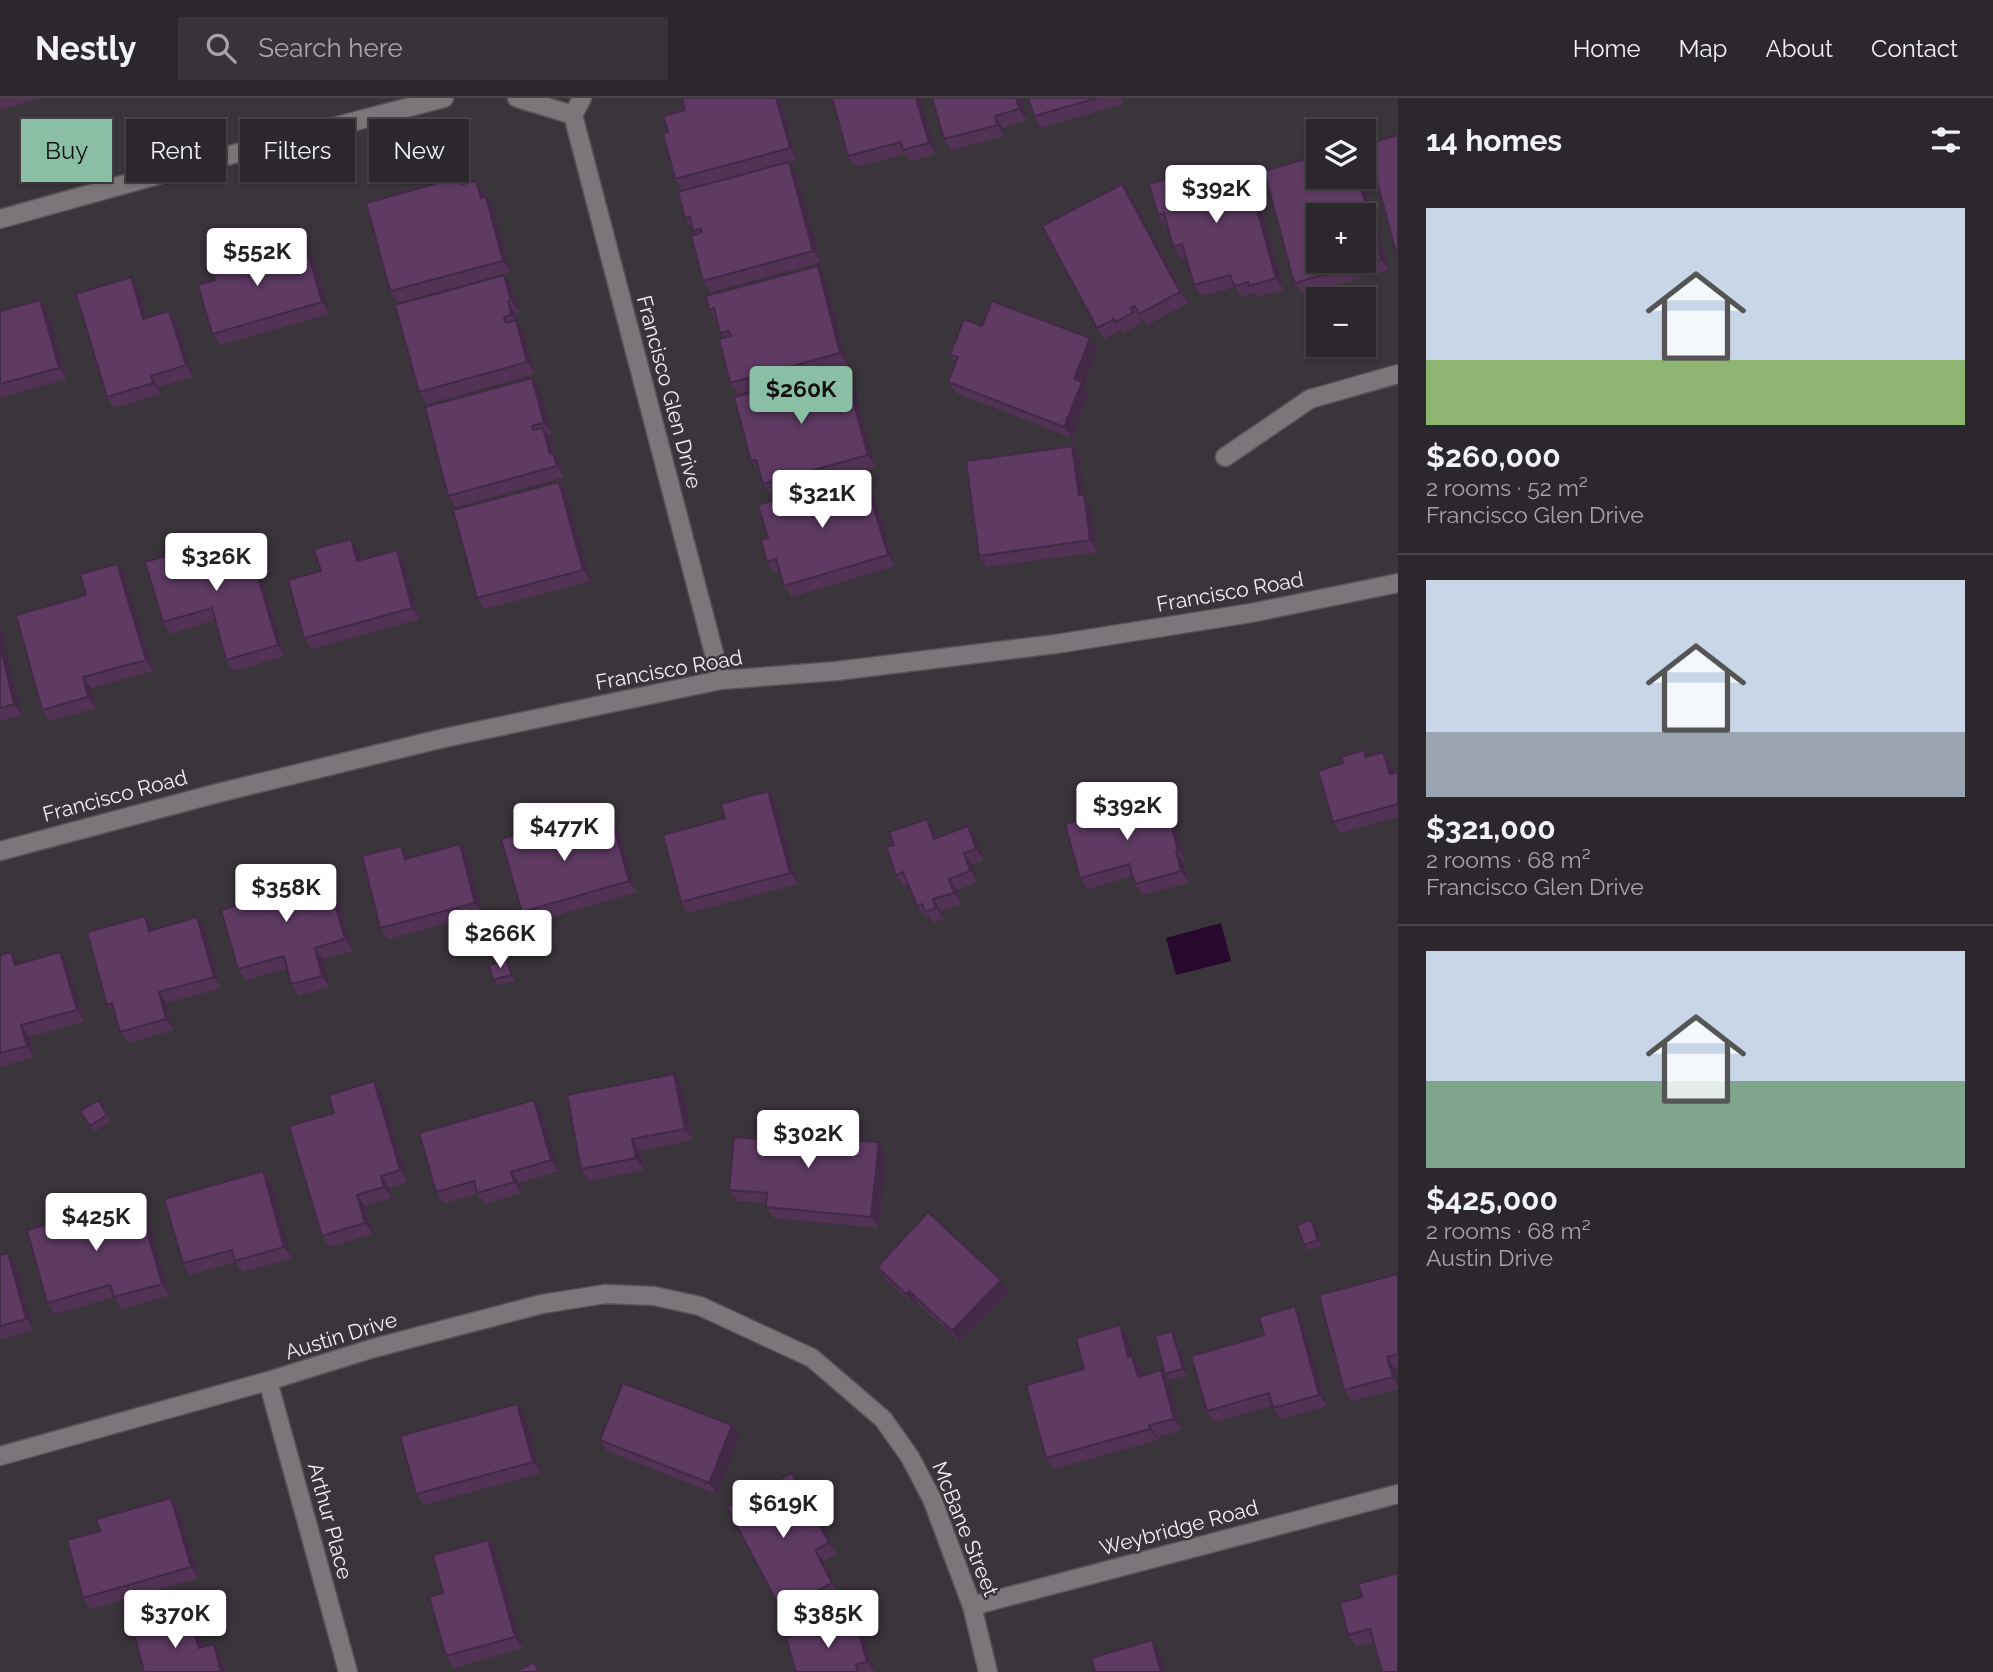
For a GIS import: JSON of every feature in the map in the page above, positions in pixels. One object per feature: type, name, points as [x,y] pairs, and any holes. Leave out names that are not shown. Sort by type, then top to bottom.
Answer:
[{"type":"street","points":[[0,219],[444,98]]},
{"type":"street","points":[[517,98],[573,116],[582,98]]},
{"type":"street","name":"Francisco Glen Drive","points":[[573,116],[721,680]]},
{"type":"street","points":[[1225,457],[1310,399],[1398,374]]},
{"type":"street","name":"Francisco Road","points":[[0,851],[205,796],[444,738],[721,680],[837,671],[1056,644],[1251,613],[1398,583]]},
{"type":"street","name":"Austin Drive","points":[[0,1456],[268,1381],[374,1348],[541,1304],[605,1294],[654,1296],[700,1306]]},
{"type":"street","name":"McBane Street","points":[[700,1306],[812,1358],[883,1419],[910,1457],[932,1499],[972,1606],[988,1672]]},
{"type":"street","name":"Arthur Place","points":[[268,1381],[348,1672]]},
{"type":"street","name":"Weybridge Road","points":[[972,1606],[1398,1494]]},
{"type":"shaded area","points":[[1221,923],[1231,961],[1176,975],[1166,938]]},
{"type":"building","points":[[682,98],[776,98],[790,148],[675,179],[663,134],[668,132],[663,116],[685,110]]},
{"type":"building","points":[[832,98],[916,98],[929,143],[903,150],[901,142],[848,156]]},
{"type":"building","points":[[932,98],[1016,98],[1019,109],[995,116],[997,125],[944,139]]},
{"type":"building","points":[[1028,98],[1098,98],[1034,116]]},
{"type":"building","points":[[1398,135],[1398,253],[1376,178],[1376,141]]},
{"type":"building","points":[[1306,159],[1306,189],[1361,189],[1365,203],[1306,203],[1306,273],[1330,273],[1294,283],[1264,171]]},
{"type":"building","points":[[789,162],[813,251],[703,281],[691,236],[702,232],[701,229],[693,231],[690,217],[685,218],[678,192]]},
{"type":"building","points":[[1215,166],[1218,175],[1245,167],[1276,278],[1249,286],[1248,282],[1234,286],[1230,275],[1194,285],[1182,244],[1173,247],[1164,213],[1158,215],[1149,184]]},
{"type":"building","points":[[476,181],[481,198],[486,197],[503,261],[390,291],[366,203],[442,182],[462,184]]},
{"type":"building","points":[[1122,184],[1180,292],[1139,314],[1135,306],[1131,308],[1133,312],[1116,322],[1114,319],[1097,328],[1042,226]]},
{"type":"building","points":[[1376,241],[1381,259],[1376,260]]},
{"type":"building","points":[[252,247],[255,255],[271,251],[273,259],[307,250],[322,302],[212,334],[198,285],[215,280],[210,259]]},
{"type":"building","points":[[818,266],[840,353],[730,383],[719,339],[731,336],[729,331],[720,333],[714,308],[709,310],[706,296]]},
{"type":"building","points":[[504,275],[511,300],[508,301],[511,315],[504,317],[506,323],[516,320],[527,362],[419,392],[395,305]]},
{"type":"building","points":[[131,277],[143,319],[169,311],[186,365],[151,376],[153,383],[107,397],[76,294]]},
{"type":"building","points":[[40,300],[59,368],[0,384],[0,311]]},
{"type":"building","points":[[992,301],[1090,338],[1074,379],[1082,382],[1064,427],[948,382],[958,357],[950,355],[964,319],[982,326]]},
{"type":"building","points":[[844,368],[868,455],[763,484],[756,460],[751,461],[734,397]]},
{"type":"building","points":[[532,378],[544,423],[532,426],[533,430],[543,428],[550,454],[553,453],[557,466],[448,496],[425,407]]},
{"type":"building","points":[[1072,446],[1079,495],[1084,494],[1090,540],[979,556],[966,461]]},
{"type":"building","points":[[863,473],[888,555],[784,586],[776,559],[767,562],[761,540],[768,538],[758,505]]},
{"type":"building","points":[[559,482],[583,570],[477,598],[453,510]]},
{"type":"building","points":[[245,533],[278,645],[226,660],[212,608],[163,622],[145,562]]},
{"type":"building","points":[[351,539],[357,561],[397,550],[412,608],[304,638],[288,580],[321,571],[314,549]]},
{"type":"building","points":[[117,564],[146,660],[83,677],[88,697],[42,710],[16,615],[86,595],[80,574]]},
{"type":"building","points":[[0,645],[14,704],[0,708]]},
{"type":"building","points":[[1364,750],[1366,757],[1383,752],[1390,774],[1398,772],[1398,804],[1333,822],[1318,771],[1343,763],[1341,757]]},
{"type":"building","points":[[768,791],[790,873],[681,902],[663,835],[725,818],[721,804]]},
{"type":"building","points":[[1163,797],[1181,871],[1135,884],[1129,864],[1080,878],[1065,824]]},
{"type":"building","points":[[927,819],[934,839],[968,826],[976,849],[964,853],[970,871],[949,879],[954,893],[933,899],[936,908],[925,912],[922,904],[917,906],[903,872],[896,875],[886,847],[894,845],[889,832]]},
{"type":"building","points":[[612,820],[629,881],[522,912],[501,839],[555,824],[559,835]]},
{"type":"building","points":[[460,844],[475,903],[380,928],[362,856],[401,846],[405,859]]},
{"type":"building","points":[[324,866],[345,939],[315,948],[322,976],[291,984],[284,956],[238,969],[221,910],[262,898],[257,884]]},
{"type":"building","points":[[145,916],[149,931],[197,917],[214,977],[159,992],[166,1019],[120,1032],[112,1003],[107,1005],[87,932]]},
{"type":"building","points":[[11,952],[15,965],[60,952],[77,1010],[21,1025],[27,1046],[0,1053],[0,955]]},
{"type":"building","points":[[507,960],[511,975],[493,980],[489,965]]},
{"type":"building","points":[[674,1074],[685,1129],[632,1139],[636,1158],[581,1169],[567,1095]]},
{"type":"building","points":[[374,1081],[400,1170],[381,1176],[384,1187],[357,1195],[365,1223],[322,1236],[289,1126],[334,1113],[329,1095]]},
{"type":"building","points":[[99,1100],[107,1115],[90,1126],[80,1111]]},
{"type":"building","points":[[534,1100],[551,1160],[511,1172],[514,1182],[477,1193],[474,1181],[436,1192],[419,1133]]},
{"type":"building","points":[[807,1113],[837,1116],[835,1139],[879,1142],[871,1217],[766,1207],[767,1193],[729,1190],[734,1137],[773,1140],[773,1133],[804,1136]]},
{"type":"building","points":[[263,1171],[284,1247],[235,1261],[232,1250],[183,1263],[164,1199]]},
{"type":"building","points":[[138,1199],[162,1284],[114,1297],[110,1285],[47,1303],[27,1230]]},
{"type":"building","points":[[928,1212],[1001,1280],[952,1331],[909,1291],[906,1294],[877,1267]]},
{"type":"building","points":[[1311,1220],[1318,1240],[1304,1245],[1297,1225]]},
{"type":"building","points":[[8,1253],[26,1319],[0,1326],[0,1255]]},
{"type":"building","points":[[1398,1274],[1398,1354],[1387,1357],[1393,1377],[1344,1390],[1319,1295]]},
{"type":"building","points":[[1295,1306],[1319,1395],[1273,1408],[1269,1393],[1207,1411],[1191,1356],[1264,1335],[1259,1317]]},
{"type":"building","points":[[1120,1325],[1128,1357],[1132,1356],[1138,1377],[1161,1370],[1174,1419],[1149,1425],[1150,1429],[1046,1458],[1026,1385],[1084,1369],[1076,1338]]},
{"type":"building","points":[[1172,1331],[1183,1369],[1165,1374],[1155,1336]]},
{"type":"building","points":[[623,1383],[732,1425],[709,1483],[600,1440]]},
{"type":"building","points":[[517,1404],[533,1462],[416,1494],[400,1436]]},
{"type":"building","points":[[792,1473],[829,1543],[815,1550],[832,1583],[781,1610],[727,1507]]},
{"type":"building","points":[[171,1498],[191,1567],[83,1598],[67,1540],[100,1531],[96,1519]]},
{"type":"building","points":[[488,1540],[515,1637],[446,1656],[429,1597],[443,1593],[433,1555]]},
{"type":"building","points":[[1398,1573],[1398,1672],[1382,1672],[1370,1629],[1348,1635],[1340,1603],[1362,1597],[1358,1584]]},
{"type":"building","points":[[190,1618],[199,1648],[214,1644],[221,1672],[144,1672],[134,1633]]},
{"type":"building","points":[[855,1620],[867,1662],[856,1664],[858,1672],[796,1672],[786,1638]]},
{"type":"building","points":[[1152,1640],[1161,1672],[1095,1672],[1091,1658]]},
{"type":"building","points":[[534,1662],[539,1672],[515,1672]]}]
